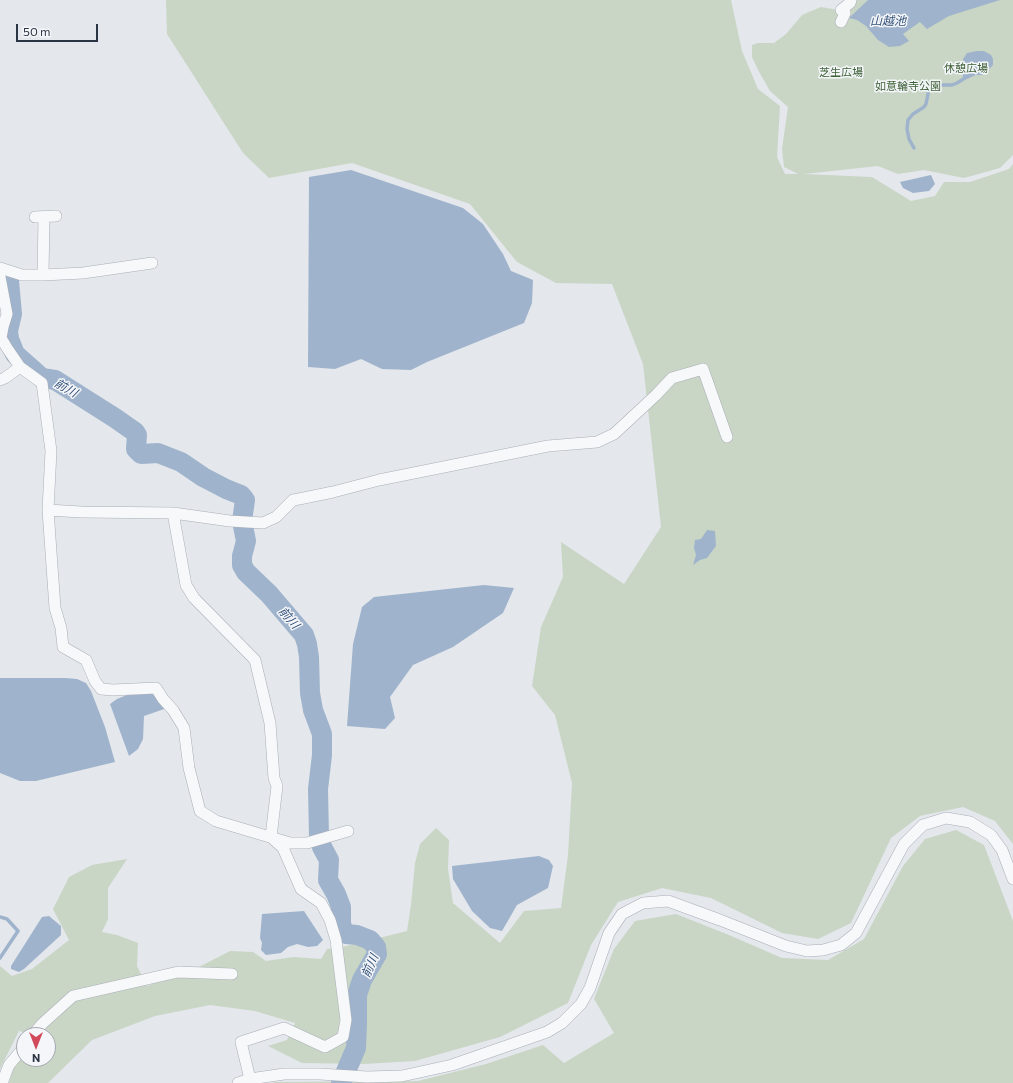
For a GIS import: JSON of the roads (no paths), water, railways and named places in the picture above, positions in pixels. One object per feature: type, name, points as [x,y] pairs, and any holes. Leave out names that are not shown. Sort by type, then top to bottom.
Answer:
[{"type":"street","points":[[841,22],[845,13],[842,10],[850,3],[851,0]]},
{"type":"street","points":[[43,275],[39,217],[56,216]]},
{"type":"street","points":[[0,268],[22,275],[43,275],[83,273],[152,263]]},
{"type":"street","points":[[0,281],[7,314],[1,327],[2,338],[20,367],[42,383],[51,451],[48,510],[55,608],[61,628],[63,647],[86,660],[95,681],[101,689],[113,690],[156,688],[173,710],[184,728],[189,768],[200,811],[216,821],[290,843],[307,843],[348,831]]},
{"type":"street","points":[[0,380],[20,367]]},
{"type":"street","points":[[48,510],[81,512],[173,513],[230,521],[263,523],[276,517],[293,500],[402,475],[548,446],[597,442],[614,434],[672,378],[704,369],[726,437]]},
{"type":"street","points":[[173,513],[186,585],[194,598],[255,660],[270,723],[274,778],[277,786],[271,837]]},
{"type":"street","points":[[238,1083],[250,1079],[284,1074],[320,1074],[367,1077],[402,1076],[452,1065],[547,1032],[562,1023],[580,1004],[590,988],[609,932],[622,914],[643,903],[668,902],[720,920],[786,946],[807,951],[823,950],[841,945],[856,933],[904,844],[923,825],[946,818],[970,822],[991,835],[1002,850],[1013,880]]},
{"type":"street","points":[[250,1079],[241,1042],[284,1028],[325,1047],[342,1037],[346,1020],[336,940],[330,920],[321,903],[301,889],[283,848],[271,837]]},
{"type":"street","points":[[40,1027],[73,996],[178,972],[232,974]]},
{"type":"street","points":[[2,1083],[9,1065],[16,1057]]},
{"type":"water","name":"山越池","points":[[868,0],[1000,0],[949,16],[927,29],[920,22],[903,34],[909,41],[900,46],[889,47],[878,40],[866,26],[857,20],[849,18]]},
{"type":"water","points":[[984,51],[991,55],[993,65],[983,75],[976,75],[967,79],[963,77],[963,59],[967,53]]},
{"type":"water","points":[[351,170],[463,208],[483,224],[503,254],[511,271],[533,280],[532,303],[524,323],[427,362],[411,370],[382,369],[361,359],[335,369],[308,367],[309,177]]},
{"type":"water","points":[[931,175],[935,184],[929,191],[913,193],[903,188],[900,182]]},
{"type":"water","points":[[707,530],[715,531],[716,546],[707,558],[700,560],[693,565],[696,555],[694,548],[695,540],[701,539]]},
{"type":"water","points":[[484,585],[514,588],[503,613],[453,647],[413,665],[390,697],[395,718],[385,729],[347,726],[353,644],[362,607],[374,597]]},
{"type":"water","points":[[0,678],[65,678],[77,679],[86,683],[91,691],[105,727],[115,762],[36,781],[20,781],[0,773]]},
{"type":"water","points":[[157,691],[170,707],[144,716],[143,739],[138,749],[129,756],[110,704],[127,695]]},
{"type":"water","points":[[539,856],[549,860],[553,866],[548,888],[517,905],[502,931],[490,928],[472,911],[453,879],[452,866]]},
{"type":"water","points":[[304,911],[323,940],[317,946],[308,947],[297,944],[288,947],[281,953],[266,955],[261,950],[262,943],[260,938],[262,914]]},
{"type":"water","points":[[49,916],[61,926],[61,935],[24,969],[19,972],[11,969],[11,966],[42,917]]},
{"type":"waterway","points":[[914,148],[909,139],[907,129],[908,120],[913,114],[924,107],[929,89],[938,85],[952,85],[965,78]]},
{"type":"waterway","name":"前川","points":[[0,277],[9,281],[12,314],[8,331],[9,339],[15,354],[42,378],[55,380],[135,432],[137,435],[136,449],[141,454],[158,453],[181,462],[203,477],[241,495],[245,500],[242,521],[246,541],[242,556],[242,565],[246,572],[269,594],[304,635],[309,657],[310,693],[313,710],[322,734],[322,755],[318,789],[319,836],[322,847],[329,860],[328,880],[341,907],[341,923],[343,931],[346,934],[357,935],[370,940],[376,947],[377,954],[362,980],[357,995],[356,1048],[341,1083]]},
{"type":"waterway","points":[[0,917],[7,919],[18,931],[0,958]]},
{"type":"park label","name":"休憩広場","points":[[966,68]]},
{"type":"park label","name":"芝生広場","points":[[841,72]]},
{"type":"park label","name":"如意輪寺公園","points":[[908,86]]}]
